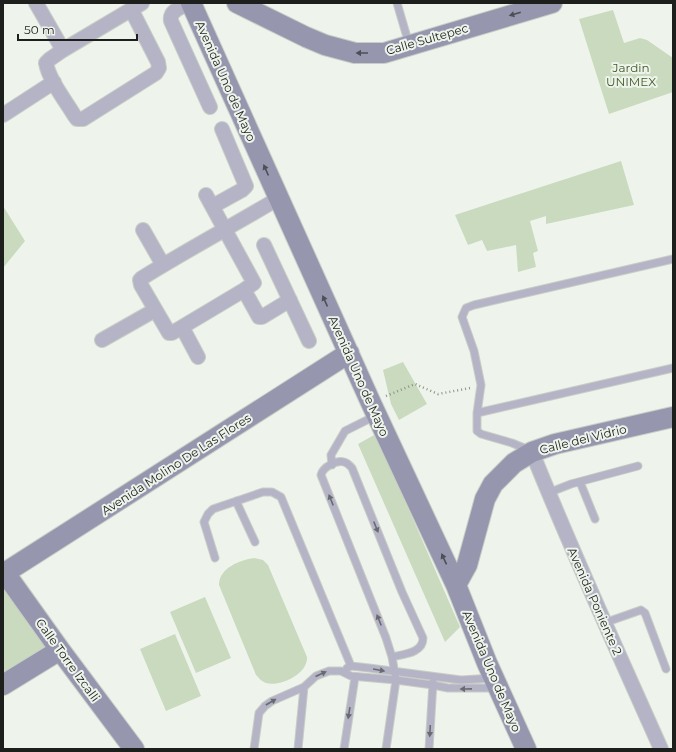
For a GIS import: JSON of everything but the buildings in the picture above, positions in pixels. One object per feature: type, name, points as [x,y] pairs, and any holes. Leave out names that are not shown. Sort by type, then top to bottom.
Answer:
[{"type":"main road","name":"Avenida Uno de Mayo","points":[[191,3],[374,409],[456,586],[526,749]]},
{"type":"main road","name":"Calle Sultepec","points":[[238,3],[306,37],[325,45],[355,53],[384,53],[410,44],[552,3]]},
{"type":"main road","name":"Avenida Molino De Las Flores","points":[[4,573],[349,353]]},
{"type":"main road","name":"Calle del Vidrio","points":[[456,586],[467,565],[485,499],[493,484],[514,463],[532,452],[554,444],[673,417]]},
{"type":"main road","name":"Calle Torre Izcalli","points":[[4,573],[134,749]]},
{"type":"main road","points":[[3,685],[60,650]]},
{"type":"street","points":[[36,3],[63,50]]},
{"type":"street","points":[[191,3],[172,12],[170,16],[210,107]]},
{"type":"street","points":[[128,7],[158,62],[159,68],[156,73],[83,118],[77,119],[47,69],[46,63],[63,50],[128,7]]},
{"type":"street","points":[[3,115],[54,82]]},
{"type":"street","points":[[222,129],[246,186],[242,190],[210,201],[226,229],[254,280],[254,283],[172,333],[169,333],[141,285],[140,280],[163,265],[226,229],[279,198]]},
{"type":"street","points":[[143,230],[163,265]]},
{"type":"street","points":[[264,245],[309,341]]},
{"type":"street","points":[[244,290],[259,317],[262,317],[290,300]]},
{"type":"street","points":[[102,340],[155,310]]},
{"type":"street","points":[[182,327],[198,357]]},
{"type":"street","name":"Avenida Poniente 2","points":[[532,452],[604,623],[661,749]]},
{"type":"lane","points":[[397,3],[410,44]]},
{"type":"lane","points":[[532,452],[517,444],[481,434],[476,427],[481,385],[474,351],[462,317],[466,308],[673,259]]},
{"type":"lane","points":[[477,413],[673,368]]},
{"type":"lane","points":[[332,465],[331,455],[345,431],[374,409]]},
{"type":"lane","points":[[386,749],[396,676],[392,657],[386,638],[321,475],[325,468],[341,462],[347,463],[352,468],[402,592],[423,638],[419,649],[392,657]]},
{"type":"lane","points":[[548,493],[580,482],[638,466]]},
{"type":"lane","points":[[580,482],[595,519]]},
{"type":"lane","points":[[215,558],[204,522],[208,514],[213,509],[263,492],[272,492],[281,497],[351,666]]},
{"type":"lane","points":[[236,501],[255,542]]},
{"type":"lane","points":[[604,623],[641,610],[644,613],[666,669]]},
{"type":"lane","points":[[341,671],[351,666],[396,676],[433,681],[460,689],[497,683]]},
{"type":"lane","points":[[254,749],[259,713],[264,706],[304,687],[316,676],[329,671],[341,671],[355,677],[396,676]]},
{"type":"lane","points":[[344,749],[355,677]]},
{"type":"lane","points":[[433,681],[461,680],[497,683]]},
{"type":"lane","points":[[429,749],[433,681]]},
{"type":"lane","points":[[298,749],[304,687]]},
{"type":"path","points":[[374,409],[396,391],[416,384],[438,394],[481,385]]},
{"type":"green space","name":"Jardin UNIMEX","points":[[613,10],[624,43],[640,38],[647,40],[673,58],[673,92],[609,114],[579,19]]},
{"type":"green space","points":[[621,161],[634,205],[546,224],[546,216],[530,221],[538,251],[533,253],[536,267],[518,272],[516,245],[487,251],[482,240],[468,245],[455,215]]},
{"type":"green space","points":[[3,206],[25,241],[3,268]]},
{"type":"green space","points":[[403,362],[427,404],[399,420],[391,404],[383,370]]},
{"type":"green space","points":[[376,434],[460,627],[445,642],[358,444]]},
{"type":"green space","points":[[254,558],[263,560],[268,565],[307,657],[303,669],[298,674],[278,683],[266,683],[256,675],[219,585],[222,574],[231,566]]},
{"type":"green space","points":[[3,576],[57,650],[3,683]]},
{"type":"green space","points":[[205,597],[231,658],[196,673],[170,612]]},
{"type":"green space","points":[[175,634],[201,696],[166,711],[140,649]]}]
